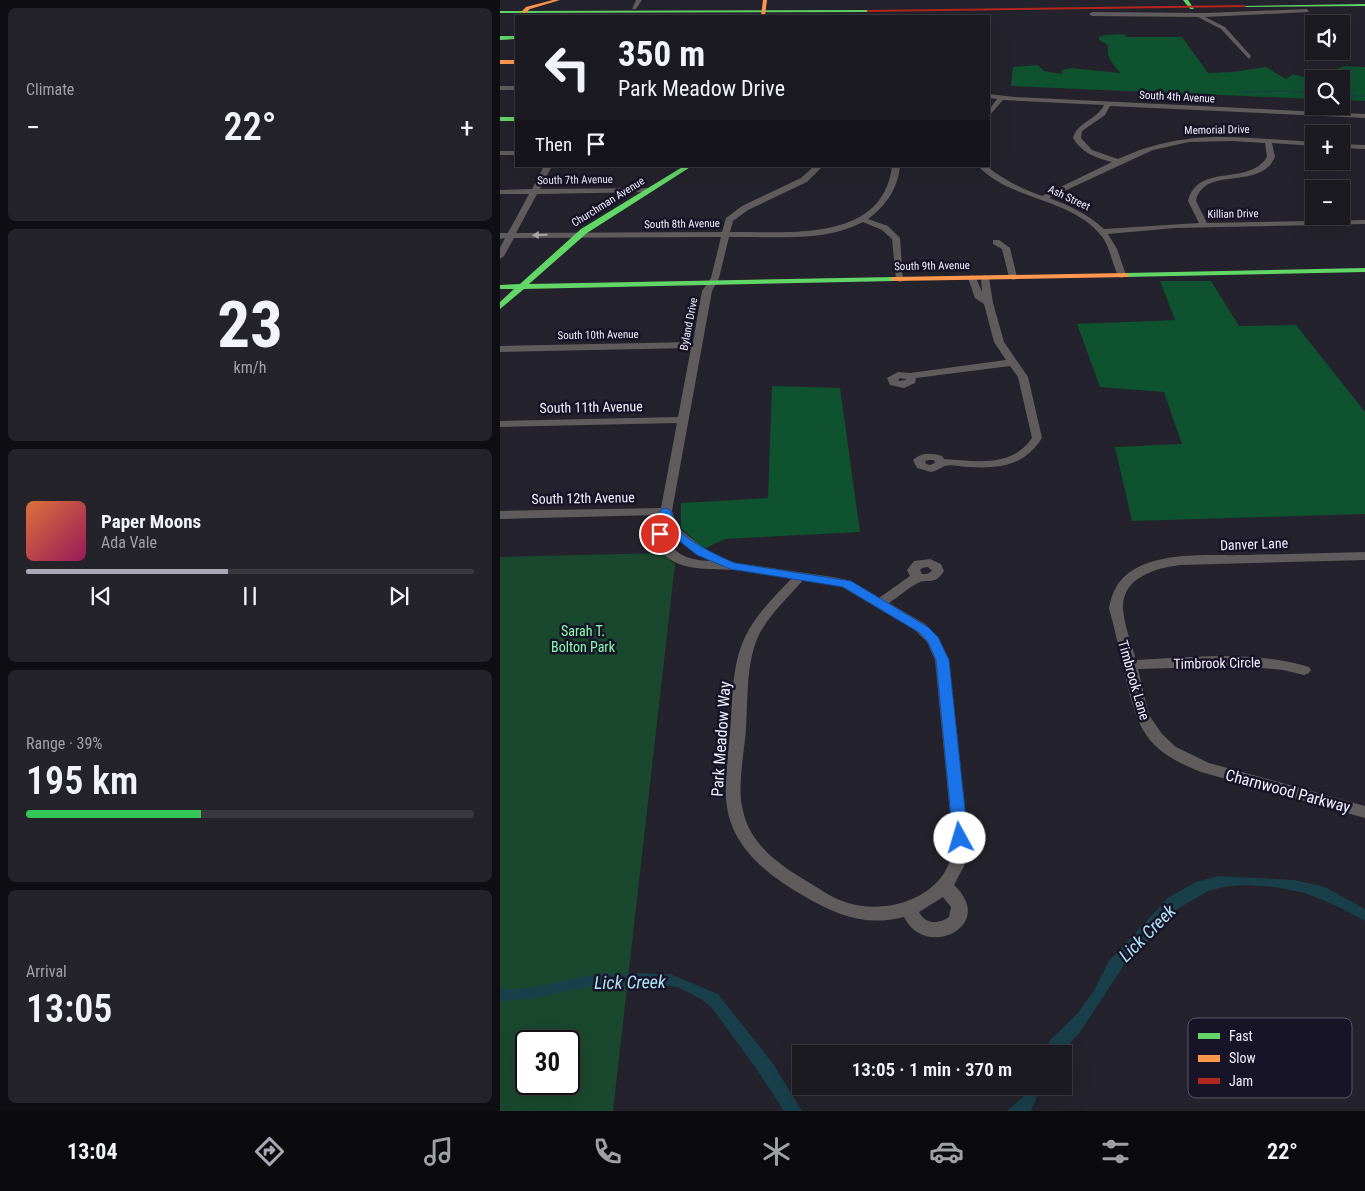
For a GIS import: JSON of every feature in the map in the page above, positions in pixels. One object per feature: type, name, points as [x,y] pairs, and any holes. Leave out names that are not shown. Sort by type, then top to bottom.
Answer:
[{"type":"main road","points":[[525,12],[558,0]]},
{"type":"main road","points":[[763,14],[765,0]]},
{"type":"main road","points":[[525,12],[961,13],[975,11],[1365,7]]},
{"type":"main road","points":[[503,13],[763,14]]},
{"type":"main road","points":[[500,38],[515,38]]},
{"type":"main road","points":[[500,62],[515,62]]},
{"type":"main road","points":[[500,119],[515,119]]},
{"type":"main road","name":"Churchman Avenue","points":[[500,306],[579,234],[687,167]]},
{"type":"main road","name":"South 9th Avenue","points":[[500,287],[1365,270]]},
{"type":"street","points":[[632,13],[639,0]]},
{"type":"street","points":[[1192,8],[1223,28],[1249,57]]},
{"type":"street","points":[[1092,14],[1192,8],[1247,12],[1307,11]]},
{"type":"street","points":[[500,88],[515,88]]},
{"type":"street","name":"South 4th Avenue","points":[[990,96],[1365,116]]},
{"type":"street","points":[[990,113],[1001,98]]},
{"type":"street","points":[[1108,103],[1103,114],[1079,130],[1076,138],[1089,151],[1120,162]]},
{"type":"street","name":"Memorial Drive","points":[[1043,198],[1151,148],[1175,142],[1207,140],[1305,144]]},
{"type":"street","points":[[1205,226],[1192,201],[1194,191],[1201,185],[1214,180],[1251,172],[1264,167],[1271,157],[1268,142]]},
{"type":"street","points":[[1350,146],[1365,147]]},
{"type":"street","points":[[500,153],[515,153]]},
{"type":"street","points":[[500,256],[547,167]]},
{"type":"street","name":"Byland Drive","points":[[734,566],[691,564],[678,559],[670,554],[665,547],[659,526],[660,519],[666,511],[707,291],[715,278],[729,220],[737,212],[804,180],[818,167]]},
{"type":"street","points":[[862,219],[871,213],[890,189],[895,177],[896,167]]},
{"type":"street","name":"Ash Street","points":[[983,167],[992,176],[1005,184],[1086,217],[1102,232],[1111,244],[1122,275]]},
{"type":"street","name":"South 7th Avenue","points":[[500,192],[650,190]]},
{"type":"street","points":[[862,219],[885,228],[896,238],[900,279]]},
{"type":"street","name":"South 8th Avenue","points":[[500,236],[579,234],[630,237],[819,231],[842,227],[862,219]]},
{"type":"street","name":"Killian Drive","points":[[1102,232],[1148,227],[1365,222]]},
{"type":"street","points":[[996,242],[1006,248],[1012,277]]},
{"type":"street","points":[[972,278],[980,298],[988,303]]},
{"type":"street","points":[[941,462],[982,464],[1006,462],[1027,452],[1037,436],[1024,381],[1002,348],[988,303],[985,278]]},
{"type":"street","name":"South 10th Avenue","points":[[500,349],[696,345]]},
{"type":"street","points":[[910,376],[932,371],[1013,362]]},
{"type":"street","name":"South 11th Avenue","points":[[500,424],[682,420]]},
{"type":"street","points":[[666,511],[671,529],[701,552],[734,566]]},
{"type":"street","name":"South 12th Avenue","points":[[500,514],[666,511]]},
{"type":"street","name":"Danver Lane","points":[[1144,569],[1180,561],[1365,556]]},
{"type":"street","name":"Park Meadow Way","points":[[734,566],[800,576],[846,584],[924,630],[933,640],[942,660],[961,844],[956,866],[942,886],[927,899],[909,908],[873,914],[852,912],[833,906],[782,875],[758,856],[742,832],[736,812],[734,786],[747,648],[757,628],[800,576]]},
{"type":"street","name":"Timbrook Lane","points":[[1144,569],[1127,580],[1116,599],[1116,612],[1142,716],[1152,732],[1171,751],[1182,758],[1210,769]]},
{"type":"street","points":[[881,603],[917,577]]},
{"type":"street","name":"Timbrook Circle","points":[[1129,665],[1257,661],[1282,664],[1304,670]]},
{"type":"street","name":"Charnwood Parkway","points":[[1210,769],[1365,812]]},
{"type":"street","points":[[909,908],[914,919],[924,928],[935,930],[949,927],[958,919],[960,907],[956,898],[942,886]]},
{"type":"green space","points":[[1105,35],[1182,37],[1208,73],[1233,72],[1266,67],[1286,79],[1293,74],[1305,77],[1305,99],[1011,86],[1013,67],[1038,65],[1044,71],[1062,74],[1062,70],[1071,68],[1120,73],[1109,57],[1108,45],[1099,40],[1099,37]]},
{"type":"green space","points":[[1344,66],[1365,67],[1365,101],[1350,100],[1350,70],[1334,70]]},
{"type":"green space","points":[[1160,281],[1211,281],[1239,326],[1296,325],[1365,412],[1365,514],[1132,521],[1115,447],[1182,444],[1164,392],[1100,387],[1077,324],[1175,320]]},
{"type":"green space","points":[[772,386],[840,388],[860,532],[725,539],[704,549],[681,528],[681,503],[768,498]]},
{"type":"green space","name":"Sarah T. Bolton Park","points":[[661,553],[675,564],[613,1111],[500,1111],[500,557]]},
{"type":"water","name":"Lick Creek","points":[[1219,876],[1294,880],[1325,887],[1365,909],[1365,921],[1337,906],[1305,893],[1276,887],[1243,885],[1208,891],[1176,910],[1148,942],[1126,962],[1080,1032],[1068,1045],[1047,1045],[1051,1039],[1077,1014],[1095,989],[1109,961],[1168,898],[1196,882]]},
{"type":"water","name":"Lick Creek","points":[[597,974],[670,974],[718,994],[774,1065],[802,1111],[784,1111],[712,1008],[701,999],[678,987],[633,982],[593,986],[530,999],[500,1001],[500,990],[535,987]]},
{"type":"water","points":[[1025,1095],[1037,1095],[1031,1111],[1007,1111]]},
{"type":"waterway","points":[[1242,92],[1289,91],[1305,93]]},
{"type":"waterway","points":[[1350,96],[1365,96]]},
{"type":"traffic: fast","points":[[1185,0],[1192,8]]},
{"type":"traffic: fast","points":[[1244,6],[1365,5]]},
{"type":"traffic: fast","points":[[500,12],[868,11]]},
{"type":"traffic: fast","points":[[500,38],[515,38]]},
{"type":"traffic: fast","points":[[500,119],[515,119]]},
{"type":"traffic: fast","points":[[500,306],[584,231],[687,167]]},
{"type":"traffic: fast","points":[[1125,275],[1365,270]]},
{"type":"traffic: fast","points":[[500,287],[894,279]]},
{"type":"traffic: slow","points":[[523,12],[528,8],[558,0]]},
{"type":"traffic: slow","points":[[763,15],[765,0]]},
{"type":"traffic: slow","points":[[500,62],[515,62]]},
{"type":"traffic: slow","points":[[894,279],[1125,275]]},
{"type":"traffic: jam","points":[[868,11],[1244,6]]},
{"type":"route","points":[[660,534],[660,519],[666,511],[671,529],[701,552],[720,562],[734,566],[846,584],[857,588],[924,630],[933,640],[942,660],[960,838]]}]
